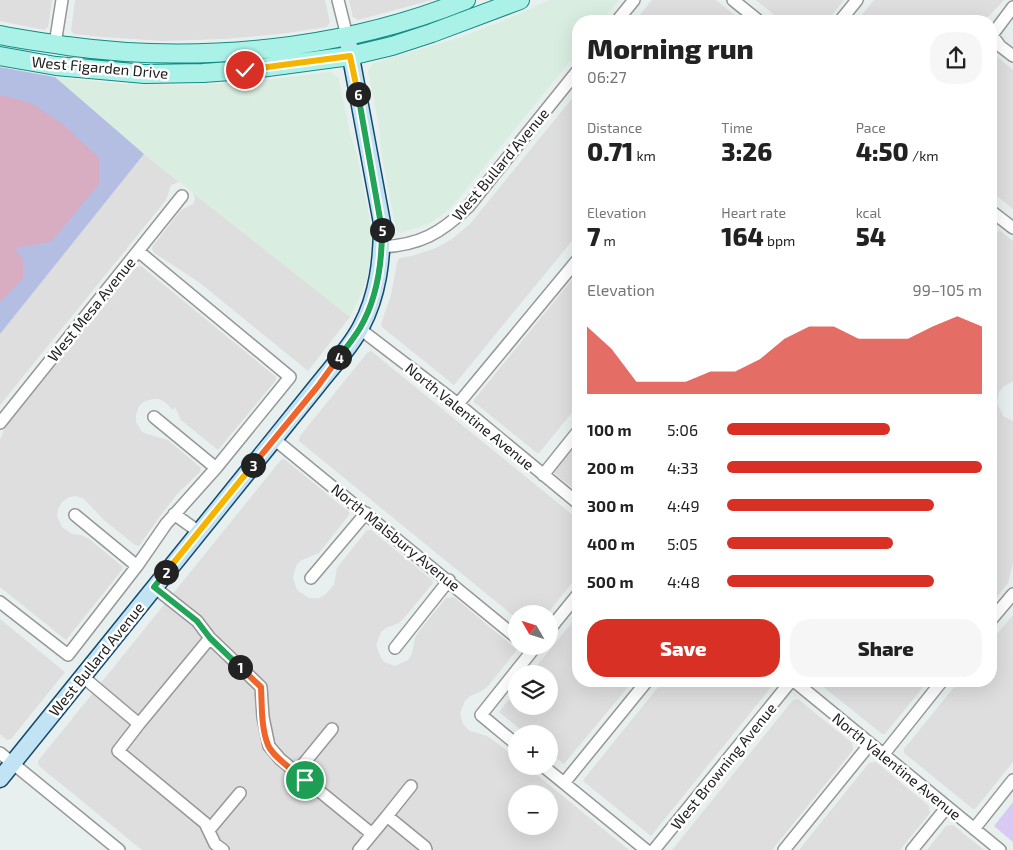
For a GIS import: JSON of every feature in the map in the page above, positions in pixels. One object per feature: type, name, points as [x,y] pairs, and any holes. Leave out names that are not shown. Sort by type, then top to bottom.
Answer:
[{"type":"main road","name":"West Figarden Drive","points":[[0,34],[112,52],[161,54],[219,53],[347,36],[436,11],[466,0]]},
{"type":"main road","name":"West Figarden Drive","points":[[0,56],[56,66],[144,74],[203,74],[236,71],[350,56],[392,46],[520,0]]},
{"type":"street","points":[[55,44],[62,0]]},
{"type":"street","points":[[338,0],[347,36],[382,223],[382,247]]},
{"type":"street","points":[[622,15],[634,0]]},
{"type":"street","points":[[733,0],[752,15]]},
{"type":"street","points":[[845,15],[857,0]]},
{"type":"street","points":[[997,28],[1013,7]]},
{"type":"street","points":[[997,42],[1013,56]]},
{"type":"street","name":"West Bullard Avenue","points":[[0,779],[6,758],[82,676],[318,386],[360,329],[373,301],[382,247],[415,243],[434,235],[451,223],[468,207],[572,78]]},
{"type":"street","name":"West Mesa Avenue","points":[[0,423],[182,196]]},
{"type":"street","points":[[997,217],[1013,228]]},
{"type":"street","name":"West Bullard Avenue","points":[[0,602],[68,655],[137,566],[174,514],[216,468],[290,377],[138,251]]},
{"type":"street","points":[[458,404],[572,266]]},
{"type":"street","name":"North Valentine Avenue","points":[[360,329],[458,404],[572,498]]},
{"type":"street","points":[[154,417],[216,468]]},
{"type":"street","name":"North Malsbury Avenue","points":[[274,439],[449,580],[508,630]]},
{"type":"street","points":[[543,475],[572,439]]},
{"type":"street","points":[[311,578],[366,513]]},
{"type":"street","points":[[174,514],[199,532]]},
{"type":"street","points":[[76,515],[137,566]]},
{"type":"street","points":[[395,648],[449,580]]},
{"type":"street","points":[[154,587],[197,621],[210,638],[261,687],[263,717],[269,746],[280,759],[372,834]]},
{"type":"street","points":[[997,613],[1013,594]]},
{"type":"street","points":[[558,619],[572,602]]},
{"type":"street","points":[[210,638],[118,751],[205,823],[215,844],[223,850]]},
{"type":"street","points":[[508,738],[480,715],[527,655]]},
{"type":"street","points":[[82,676],[139,724]]},
{"type":"street","points":[[564,783],[642,687]]},
{"type":"street","name":"West Browning Avenue","points":[[654,850],[787,687]]},
{"type":"street","name":"North Valentine Avenue","points":[[799,687],[1000,850]]},
{"type":"street","points":[[882,754],[937,687]]},
{"type":"street","points":[[296,773],[332,729]]},
{"type":"street","points":[[784,850],[870,744]]},
{"type":"street","points":[[6,758],[119,850]]},
{"type":"street","points":[[554,775],[646,850]]},
{"type":"street","points":[[974,829],[1013,780]]},
{"type":"street","points":[[360,850],[411,786]]},
{"type":"street","points":[[209,830],[240,793]]},
{"type":"street","points":[[912,850],[947,807]]},
{"type":"street","points":[[387,816],[426,850]]},
{"type":"shaded area","points":[[0,0],[52,0],[48,27],[44,30],[0,21]]},
{"type":"shaded area","points":[[75,0],[325,0],[330,22],[327,27],[281,34],[224,39],[164,41],[102,37],[74,34],[71,31]]},
{"type":"shaded area","points":[[349,0],[432,0],[358,20],[353,17]]},
{"type":"shaded area","points":[[550,0],[619,0],[607,15],[572,15],[572,59],[456,202],[429,224],[401,233],[396,230],[368,71],[373,63],[458,38]]},
{"type":"shaded area","points":[[652,0],[716,0],[735,15],[640,15]]},
{"type":"shaded area","points":[[756,0],[844,0],[832,15],[775,15]]},
{"type":"shaded area","points":[[874,0],[1004,0],[990,15],[862,15]]},
{"type":"shaded area","points":[[997,57],[1013,70],[1013,209],[997,196]]},
{"type":"shaded area","points":[[0,67],[55,77],[144,154],[0,334]]},
{"type":"shaded area","points":[[330,72],[338,77],[350,133],[357,155],[372,236],[367,278],[350,317],[144,154],[55,77],[123,84],[191,85],[247,82]]},
{"type":"shaded area","points":[[0,95],[31,103],[64,125],[99,158],[99,184],[51,242],[15,248],[23,260],[23,279],[0,302]]},
{"type":"shaded area","points":[[572,99],[572,241],[454,385],[382,327],[381,324],[391,295],[397,262],[400,258],[436,248],[452,239],[470,224]]},
{"type":"shaded area","points":[[144,154],[179,182],[171,185],[166,200],[0,405],[0,334]]},
{"type":"shaded area","points":[[193,193],[350,317],[308,371],[200,283],[153,252],[152,247],[181,210],[193,204],[195,199]]},
{"type":"shaded area","points":[[999,230],[1013,241],[1013,381],[999,392],[997,403],[997,232]]},
{"type":"shaded area","points":[[141,266],[276,377],[276,380],[218,450],[181,420],[175,407],[173,410],[159,399],[145,401],[139,406],[136,422],[142,432],[168,440],[201,468],[200,472],[178,493],[139,546],[135,545],[104,520],[84,499],[76,496],[69,497],[62,502],[57,516],[62,527],[72,534],[81,535],[89,539],[123,567],[66,640],[0,587],[0,440],[5,427],[136,267]]},
{"type":"shaded area","points":[[572,280],[572,413],[539,453],[537,453],[474,402]]},
{"type":"shaded area","points":[[371,351],[572,514],[572,583],[554,605],[508,605],[508,611],[299,441],[300,436],[368,352]]},
{"type":"shaded area","points":[[997,403],[1003,416],[1013,421],[1013,563],[1008,583],[997,597]]},
{"type":"shaded area","points":[[572,447],[572,487],[554,473],[555,466]]},
{"type":"shaded area","points":[[284,459],[349,512],[349,515],[319,553],[297,564],[293,577],[297,590],[309,598],[319,598],[325,595],[334,585],[337,568],[367,530],[371,530],[432,580],[433,583],[404,618],[399,623],[381,632],[376,645],[384,662],[395,666],[408,660],[412,654],[415,638],[419,631],[446,598],[454,597],[508,642],[508,655],[513,655],[487,687],[470,696],[465,701],[460,713],[463,724],[470,731],[487,736],[508,752],[508,775],[537,775],[549,785],[508,785],[508,835],[558,835],[558,792],[629,850],[142,850],[39,766],[38,761],[280,461]]},
{"type":"shaded area","points":[[1013,615],[1013,762],[975,809],[973,809],[904,753],[904,749],[954,687],[997,687],[997,634]]},
{"type":"shaded area","points":[[0,619],[65,672],[11,739],[7,740],[0,734]]},
{"type":"shaded area","points":[[572,623],[572,687],[628,687],[564,764],[558,759],[558,725],[515,725],[499,712],[508,701],[508,715],[558,715],[558,665],[537,665],[546,655],[558,655],[558,640]]},
{"type":"shaded area","points":[[658,687],[771,687],[651,836],[583,781]]},
{"type":"shaded area","points":[[823,687],[923,687],[885,734],[882,734]]},
{"type":"shaded area","points":[[798,699],[852,743],[853,750],[772,850],[672,850],[793,700]]},
{"type":"shaded area","points":[[876,762],[929,806],[930,813],[900,850],[799,850],[869,763]]},
{"type":"shaded area","points":[[1013,802],[1013,842],[994,826]]},
{"type":"shaded area","points":[[953,825],[984,850],[927,850],[946,826]]},
{"type":"route","points":[[245,70],[350,56],[382,223],[379,273],[373,301],[360,329],[318,386],[154,587],[197,621],[210,638],[261,687],[263,717],[269,746],[280,759],[305,780]]}]
